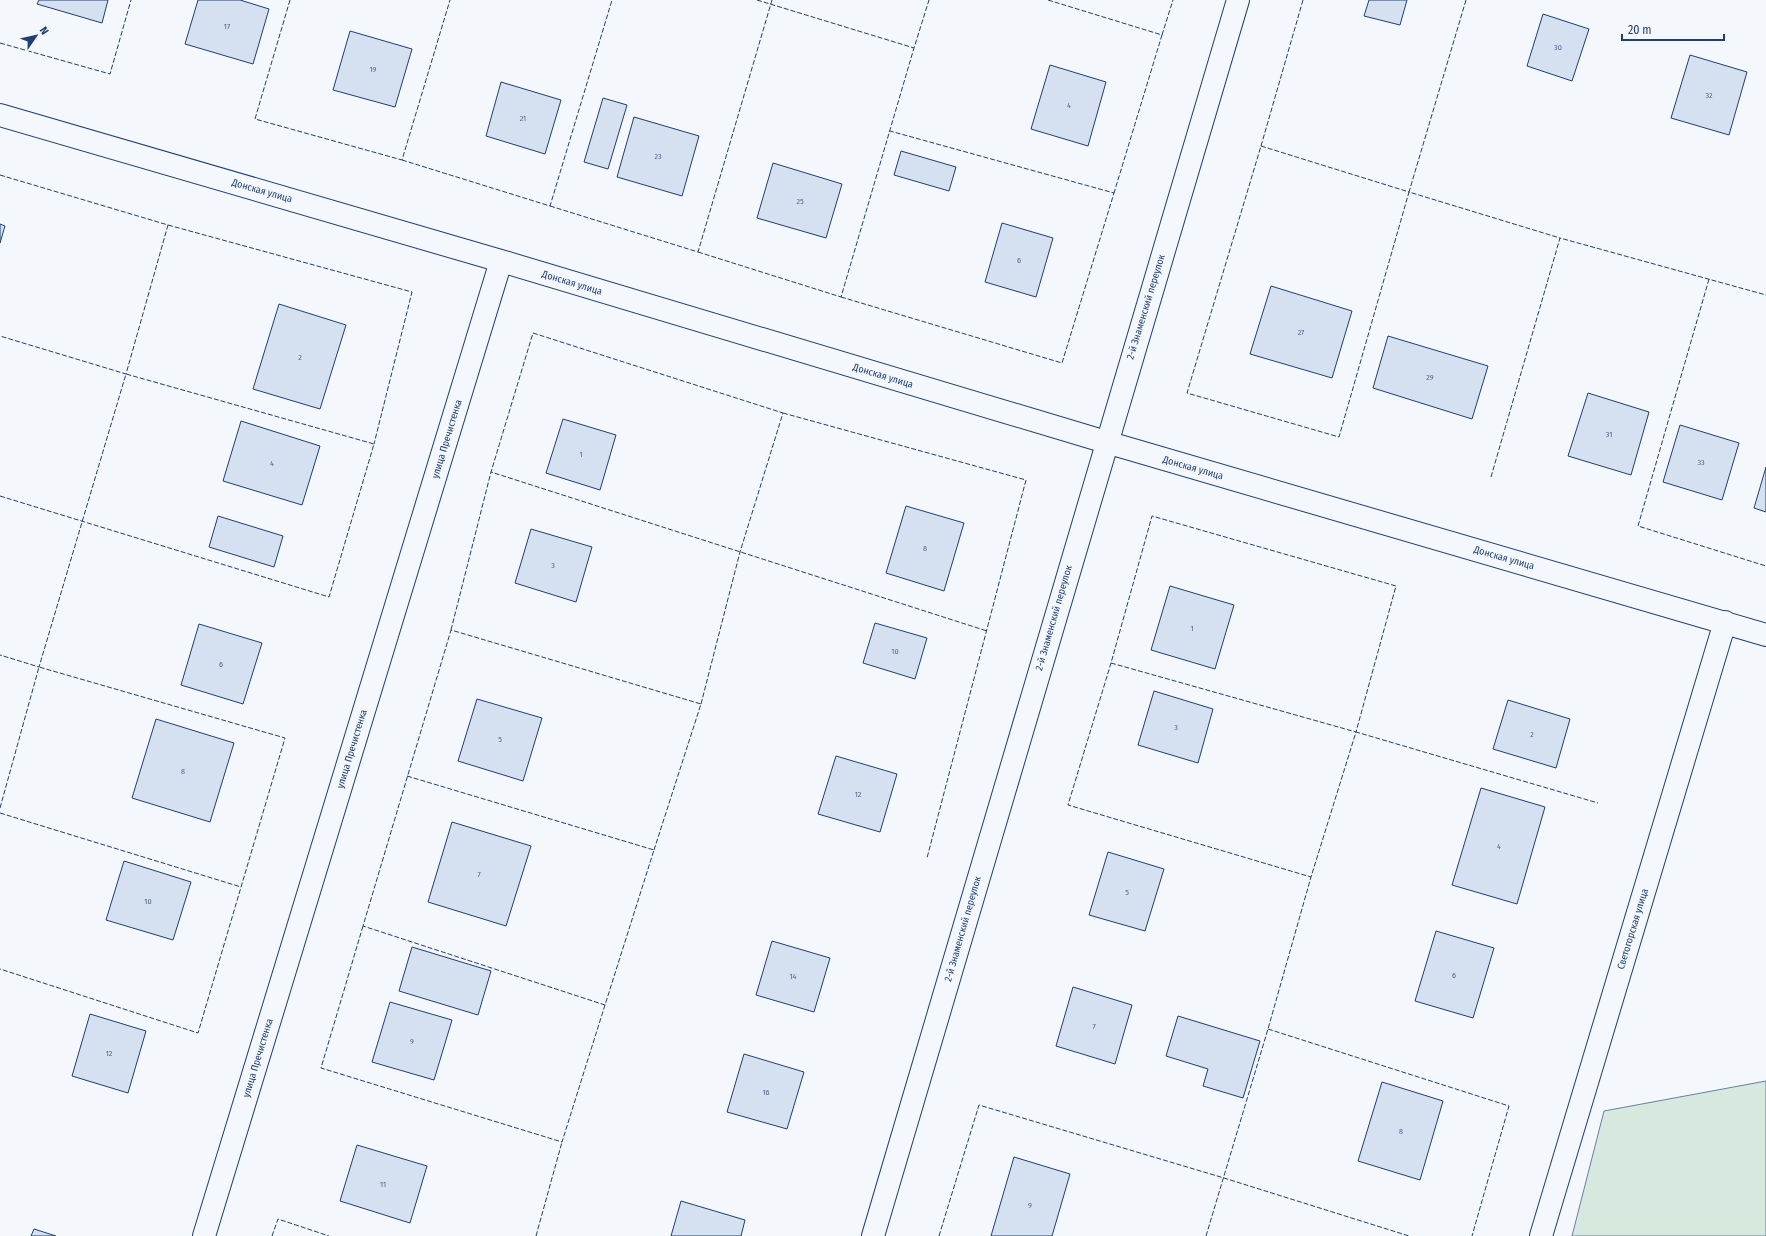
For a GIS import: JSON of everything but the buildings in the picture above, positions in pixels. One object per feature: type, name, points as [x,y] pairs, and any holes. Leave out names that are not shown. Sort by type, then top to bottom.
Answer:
[{"type":"street","name":"2-й Знаменский переулок","points":[[873,1236],[1106,442],[1238,0]]},
{"type":"street","name":"Донская улица","points":[[0,115],[501,261],[1106,442],[1766,635]]},
{"type":"street","name":"улица Пречистенка","points":[[204,1236],[501,261]]},
{"type":"street","name":"Светогорская улица","points":[[1541,1236],[1725,622]]},
{"type":"shaded area","points":[[1766,1081],[1766,1236],[1572,1236],[1604,1111]]},
{"type":"fence","points":[[0,43],[110,74],[131,0]]},
{"type":"fence","points":[[290,0],[255,119],[402,160],[450,0]]},
{"type":"fence","points":[[402,160],[550,206],[612,0]]},
{"type":"fence","points":[[757,0],[914,48],[929,0]]},
{"type":"fence","points":[[550,206],[698,252],[772,0]]},
{"type":"fence","points":[[1048,0],[1162,35],[1114,193]]},
{"type":"fence","points":[[1162,35],[1173,0]]},
{"type":"fence","points":[[1261,146],[1303,0]]},
{"type":"fence","points":[[1466,0],[1409,192],[1560,238]]},
{"type":"fence","points":[[698,252],[841,297],[914,48]]},
{"type":"fence","points":[[841,297],[1062,363],[1114,193],[890,131]]},
{"type":"fence","points":[[1261,146],[1409,192],[1339,437],[1187,393],[1261,146]]},
{"type":"fence","points":[[0,175],[168,225],[126,374],[0,336]]},
{"type":"fence","points":[[168,225],[412,292],[374,444]]},
{"type":"fence","points":[[1491,477],[1560,238],[1766,295]]},
{"type":"fence","points":[[1709,279],[1638,526],[1766,566]]},
{"type":"fence","points":[[701,704],[740,552],[783,413],[533,333],[491,472],[987,631]]},
{"type":"fence","points":[[0,496],[329,597],[374,444],[126,374],[39,667],[0,655]]},
{"type":"fence","points":[[783,413],[1026,480],[927,858]]},
{"type":"fence","points":[[451,630],[491,472]]},
{"type":"fence","points":[[1111,663],[1356,732],[1396,586],[1152,516],[1111,663],[1068,805],[1311,877]]},
{"type":"fence","points":[[407,776],[654,850],[605,1005],[363,926],[451,630],[701,704],[654,850]]},
{"type":"fence","points":[[0,808],[39,667],[285,738],[198,1033],[0,969]]},
{"type":"fence","points":[[1206,1236],[1268,1029],[1311,877],[1356,732],[1598,803]]},
{"type":"fence","points":[[0,813],[241,887]]},
{"type":"fence","points":[[363,926],[321,1068],[562,1142],[605,1005]]},
{"type":"fence","points":[[1268,1029],[1509,1106],[1472,1236]]},
{"type":"fence","points":[[939,1236],[979,1105],[1224,1178],[1409,1236]]},
{"type":"fence","points":[[536,1236],[562,1142]]},
{"type":"fence","points":[[272,1236],[278,1219],[329,1236]]}]
